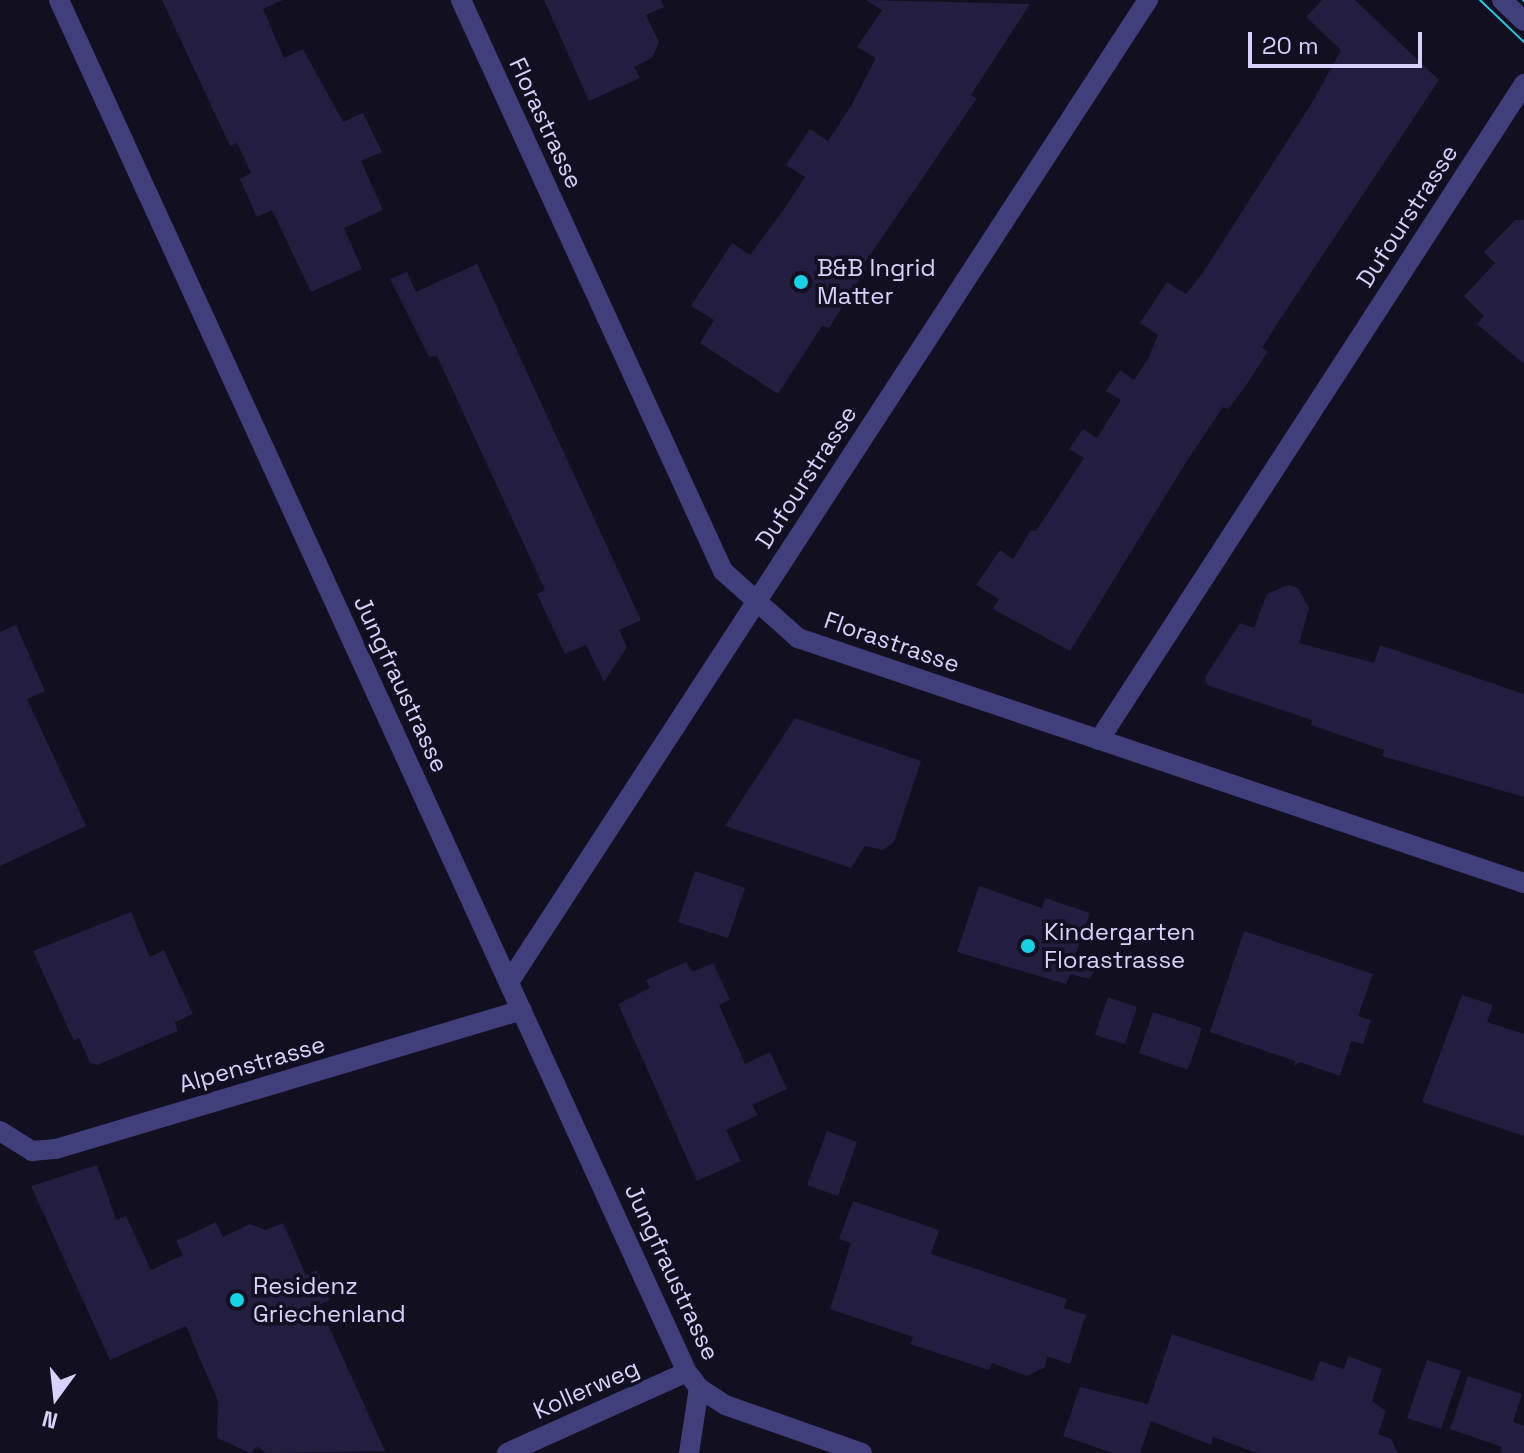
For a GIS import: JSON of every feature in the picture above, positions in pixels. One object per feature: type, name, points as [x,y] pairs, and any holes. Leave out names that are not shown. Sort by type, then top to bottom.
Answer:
[{"type":"street","name":"Jungfraustrasse","points":[[59,0],[693,1380]]},
{"type":"street","name":"Florastrasse","points":[[461,0],[723,571],[798,638],[1524,883]]},
{"type":"street","name":"Dufourstrasse","points":[[509,982],[1148,0]]},
{"type":"street","points":[[1502,0],[1524,21]]},
{"type":"street","name":"Dufourstrasse","points":[[1099,740],[1524,84]]},
{"type":"street","name":"Alpenstrasse","points":[[0,1131],[32,1151],[56,1149],[522,1010]]},
{"type":"street","points":[[689,1453],[693,1380],[750,1415],[862,1453]]},
{"type":"street","name":"Kollerweg","points":[[507,1453],[693,1380]]},
{"type":"building","points":[[162,0],[283,0],[263,9],[284,58],[303,49],[343,122],[363,113],[382,152],[361,161],[383,210],[344,228],[362,269],[311,292],[272,210],[257,217],[240,179],[251,173],[237,143],[230,146]]},
{"type":"building","points":[[544,0],[661,0],[664,7],[646,15],[659,42],[652,58],[634,67],[640,78],[589,101]]},
{"type":"building","points":[[866,0],[1030,4],[971,95],[977,98],[864,264],[866,269],[829,328],[822,326],[778,394],[700,343],[714,320],[691,306],[732,243],[750,255],[782,212],[805,177],[786,165],[810,129],[828,141],[851,106],[876,58],[857,47],[882,10]]},
{"type":"building","points":[[1322,0],[1355,0],[1439,80],[1277,324],[1262,348],[1268,351],[1245,387],[1228,409],[1223,407],[1185,464],[1070,651],[993,609],[999,599],[976,585],[1000,550],[1013,559],[1031,530],[1036,531],[1084,458],[1069,449],[1083,429],[1097,438],[1121,400],[1106,391],[1120,370],[1134,380],[1148,359],[1158,335],[1140,323],[1167,282],[1186,294],[1202,274],[1313,101],[1341,50],[1306,17]]},
{"type":"building","points":[[1515,220],[1524,220],[1524,364],[1477,324],[1484,316],[1464,296],[1495,263],[1484,252]]},
{"type":"building","points":[[477,264],[641,620],[619,630],[627,647],[604,682],[586,645],[565,654],[537,594],[545,590],[437,356],[429,357],[390,279],[407,272],[416,292]]},
{"type":"building","points":[[1288,585],[1298,588],[1309,608],[1299,643],[1374,663],[1380,645],[1524,694],[1524,797],[1382,756],[1384,750],[1311,725],[1312,720],[1207,685],[1205,677],[1240,623],[1254,628],[1267,594]]},
{"type":"building","points":[[16,625],[45,691],[27,699],[86,826],[0,866],[0,632]]},
{"type":"building","points":[[795,718],[921,761],[894,842],[883,850],[865,846],[851,868],[725,826]]},
{"type":"building","points":[[695,871],[745,888],[728,938],[678,922]]},
{"type":"building","points":[[979,886],[1042,908],[1045,898],[1090,913],[1076,953],[1101,962],[1089,979],[1070,974],[1066,984],[957,952]]},
{"type":"building","points":[[131,912],[150,957],[164,950],[193,1014],[175,1022],[178,1031],[97,1065],[90,1063],[79,1038],[74,1041],[33,951]]},
{"type":"building","points":[[1244,931],[1373,974],[1358,1016],[1371,1020],[1363,1044],[1351,1041],[1340,1076],[1300,1062],[1294,1066],[1295,1061],[1210,1032]]},
{"type":"building","points":[[686,962],[692,972],[713,963],[730,1000],[719,1005],[745,1064],[770,1052],[787,1089],[752,1105],[758,1115],[726,1130],[741,1161],[697,1181],[618,1004],[650,988],[646,980]]},
{"type":"building","points":[[1462,995],[1493,1005],[1487,1022],[1524,1034],[1524,1136],[1422,1102]]},
{"type":"building","points":[[1108,997],[1137,1007],[1125,1044],[1095,1035]]},
{"type":"building","points":[[1153,1012],[1202,1028],[1188,1070],[1139,1053]]},
{"type":"building","points":[[827,1131],[857,1142],[838,1196],[807,1185]]},
{"type":"building","points":[[97,1165],[116,1220],[126,1216],[151,1270],[183,1255],[176,1241],[216,1222],[223,1237],[250,1224],[265,1230],[283,1223],[306,1275],[317,1270],[330,1300],[319,1305],[385,1451],[267,1453],[257,1447],[250,1453],[217,1438],[218,1401],[186,1326],[110,1360],[31,1186]]},
{"type":"building","points":[[853,1201],[939,1230],[931,1254],[1067,1299],[1064,1308],[1086,1315],[1070,1364],[1047,1356],[1045,1367],[1027,1376],[992,1363],[989,1370],[910,1344],[913,1337],[830,1309],[851,1243],[839,1239]]},
{"type":"building","points":[[1172,1334],[1313,1381],[1320,1361],[1344,1369],[1348,1356],[1382,1369],[1372,1401],[1386,1411],[1378,1434],[1391,1439],[1398,1453],[1257,1453],[1213,1437],[1211,1445],[1151,1421],[1140,1453],[1113,1453],[1063,1436],[1080,1387],[1148,1404]]},
{"type":"building","points":[[1427,1360],[1461,1371],[1441,1429],[1407,1418]]},
{"type":"building","points":[[1468,1376],[1522,1394],[1513,1422],[1524,1426],[1524,1453],[1500,1453],[1502,1447],[1450,1429]]},
{"type":"tram line","points":[[1480,0],[1524,42]]},
{"type":"place","name":"B&B Ingrid Matter","points":[[801,282]]},
{"type":"place","name":"Kindergarten Florastrasse","points":[[1028,946]]},
{"type":"place","name":"Residenz Griechenland","points":[[237,1300]]}]
